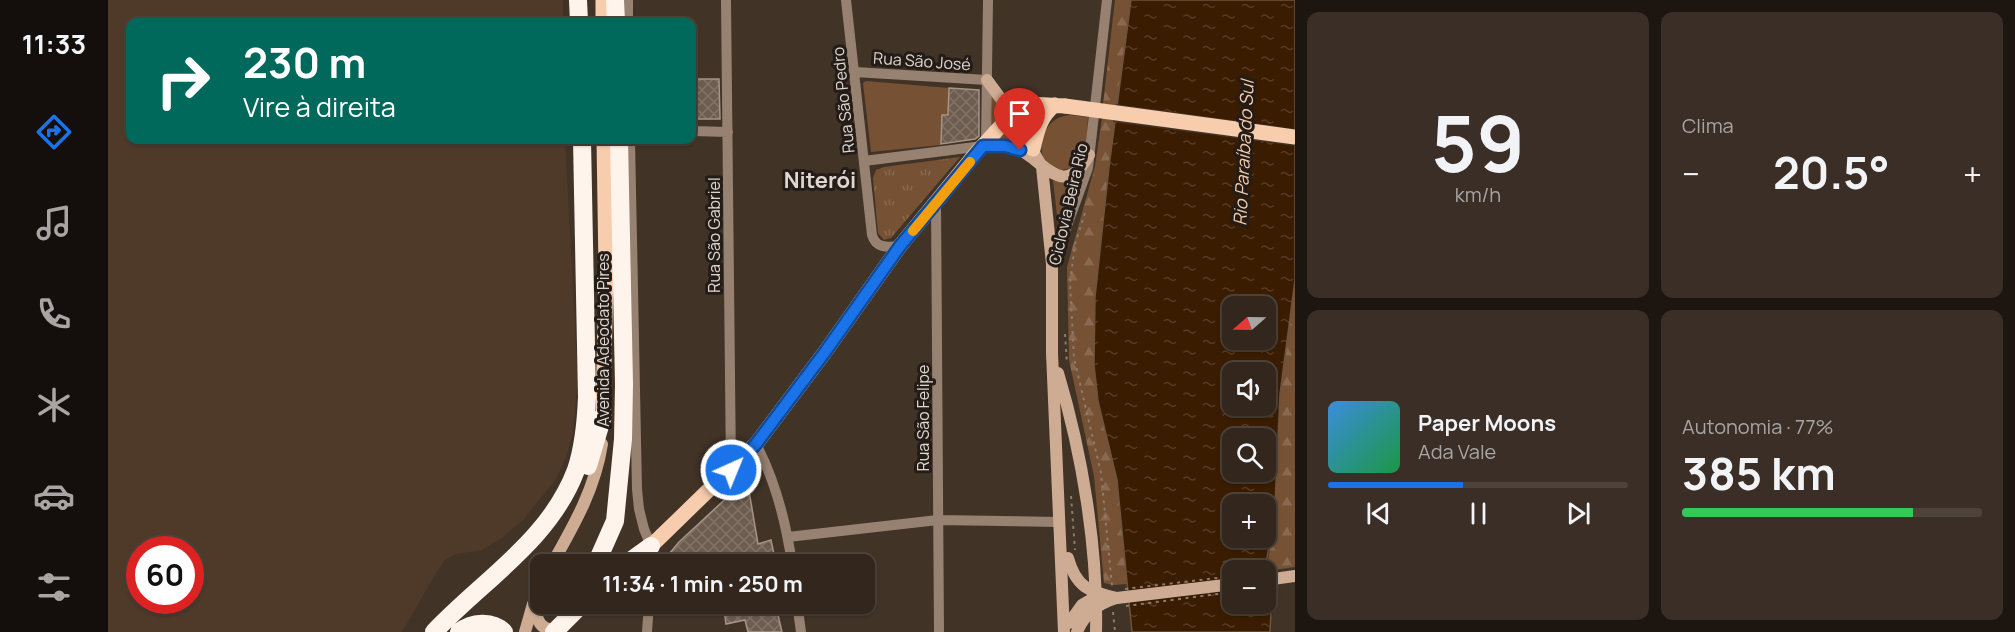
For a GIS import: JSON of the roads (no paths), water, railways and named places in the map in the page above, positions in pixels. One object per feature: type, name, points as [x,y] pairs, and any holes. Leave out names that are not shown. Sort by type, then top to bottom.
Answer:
[{"type":"highway","points":[[578,0],[579,18]]},
{"type":"highway","points":[[615,0],[616,18]]},
{"type":"highway","points":[[549,520],[575,471],[583,444],[586,422],[582,144]]},
{"type":"highway","name":"Avenida Adeodato Pires","points":[[601,554],[615,521],[624,404],[619,144]]},
{"type":"highway","points":[[434,632],[518,553],[568,500],[581,482],[591,460],[603,416]]},
{"type":"highway","points":[[560,631],[568,614]]},
{"type":"highway","points":[[560,631],[574,614]]},
{"type":"highway","points":[[459,632],[465,627],[477,624],[488,624],[504,632]]},
{"type":"main road","points":[[603,0],[603,18]]},
{"type":"main road","points":[[987,80],[1012,114],[1042,167],[1052,264],[1052,353],[1060,527],[1069,630]]},
{"type":"main road","points":[[651,554],[756,444],[900,246],[984,144],[1020,107],[1030,104],[1060,105],[1295,137]]},
{"type":"main road","points":[[1033,149],[1041,122],[1047,112],[1060,105]]},
{"type":"main road","points":[[558,554],[572,532],[598,467],[603,416],[606,268],[604,144]]},
{"type":"main road","points":[[984,144],[1015,148],[1056,175],[1068,175],[1082,168],[1089,156]]},
{"type":"main road","points":[[1052,353],[1066,398],[1085,494],[1096,632]]},
{"type":"main road","points":[[1060,527],[1072,556],[1072,572],[1079,583],[1088,589],[1114,598]]},
{"type":"main road","points":[[1276,579],[1295,576]]},
{"type":"main road","points":[[1069,630],[1082,605],[1114,598],[1222,585]]},
{"type":"main road","points":[[525,632],[531,614]]},
{"type":"main road","points":[[537,614],[541,627],[556,631],[560,631],[580,614]]},
{"type":"street","points":[[628,0],[628,18]]},
{"type":"street","name":"Rua São Gabriel","points":[[726,0],[731,470]]},
{"type":"street","name":"Rua São Pedro","points":[[846,0],[874,240],[883,247],[900,246]]},
{"type":"street","points":[[864,162],[984,144],[988,0]]},
{"type":"street","points":[[1052,264],[1086,174],[1107,0]]},
{"type":"street","name":"Rua São José","points":[[855,72],[987,80]]},
{"type":"street","points":[[696,131],[728,132]]},
{"type":"street","points":[[630,144],[637,489],[639,509],[650,554]]},
{"type":"street","name":"Rua São Felipe","points":[[936,203],[939,632]]},
{"type":"street","points":[[756,444],[773,479],[791,554]]},
{"type":"street","points":[[788,537],[938,520],[1060,527]]},
{"type":"street","points":[[647,632],[648,614]]},
{"type":"street","points":[[799,614],[801,632]]},
{"type":"water","name":"Rio Paraíba do Sul","points":[[1131,0],[1295,0],[1295,280],[1280,394],[1275,494],[1222,494],[1222,548],[1269,548],[1267,560],[1222,560],[1222,614],[1271,614],[1270,632],[1132,632],[1117,480],[1098,401],[1094,365],[1095,297]]},
{"type":"district","name":"Niterói","points":[[820,180]]}]
